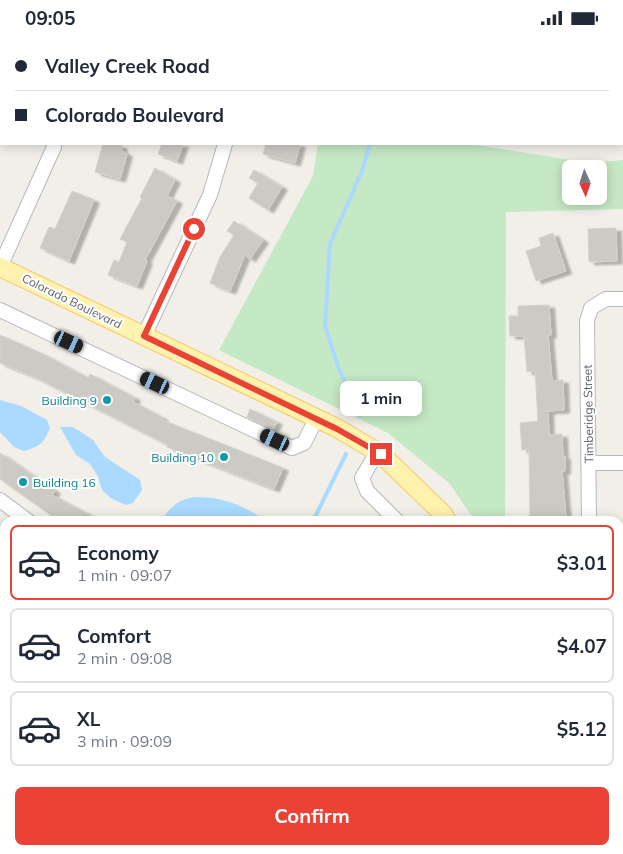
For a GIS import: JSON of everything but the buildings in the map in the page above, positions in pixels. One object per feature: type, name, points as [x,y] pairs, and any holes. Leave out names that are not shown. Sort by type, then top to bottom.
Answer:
[{"type":"main road","name":"Colorado Boulevard","points":[[0,267],[316,419],[381,454],[444,516]]},
{"type":"street","points":[[144,336],[210,195],[225,145]]},
{"type":"street","points":[[0,267],[54,147]]},
{"type":"street","name":"Timberidge Street","points":[[589,516],[587,321],[591,308],[606,299],[623,299]]},
{"type":"street","points":[[0,310],[292,448],[304,443],[316,419]]},
{"type":"street","points":[[377,452],[362,478],[367,491],[392,516]]},
{"type":"street","points":[[589,463],[623,463]]},
{"type":"street","points":[[0,500],[21,516]]},
{"type":"green space","points":[[318,145],[476,145],[570,160],[562,160],[562,205],[608,205],[608,161],[623,160],[623,209],[506,212],[505,516],[472,516],[450,484],[388,433],[219,350],[313,176]]},
{"type":"water","points":[[0,400],[21,406],[47,420],[50,428],[40,444],[24,451],[14,447],[0,432]]},
{"type":"water","points":[[60,427],[73,427],[93,440],[105,457],[140,480],[142,490],[133,503],[126,505],[112,499],[102,490],[98,476],[90,464],[76,455]]},
{"type":"water","points":[[205,497],[224,500],[241,506],[258,516],[164,516],[176,504],[184,500]]},
{"type":"waterway","points":[[360,416],[339,369],[325,326],[330,244],[362,171],[370,145]]},
{"type":"waterway","points":[[315,516],[346,454]]},
{"type":"place","name":"Building 9","points":[[107,400]]},
{"type":"place","name":"Building 10","points":[[224,457]]},
{"type":"place","name":"Building 16","points":[[23,482]]},
{"type":"route","points":[[194,229],[144,336],[337,429],[381,454]]}]
